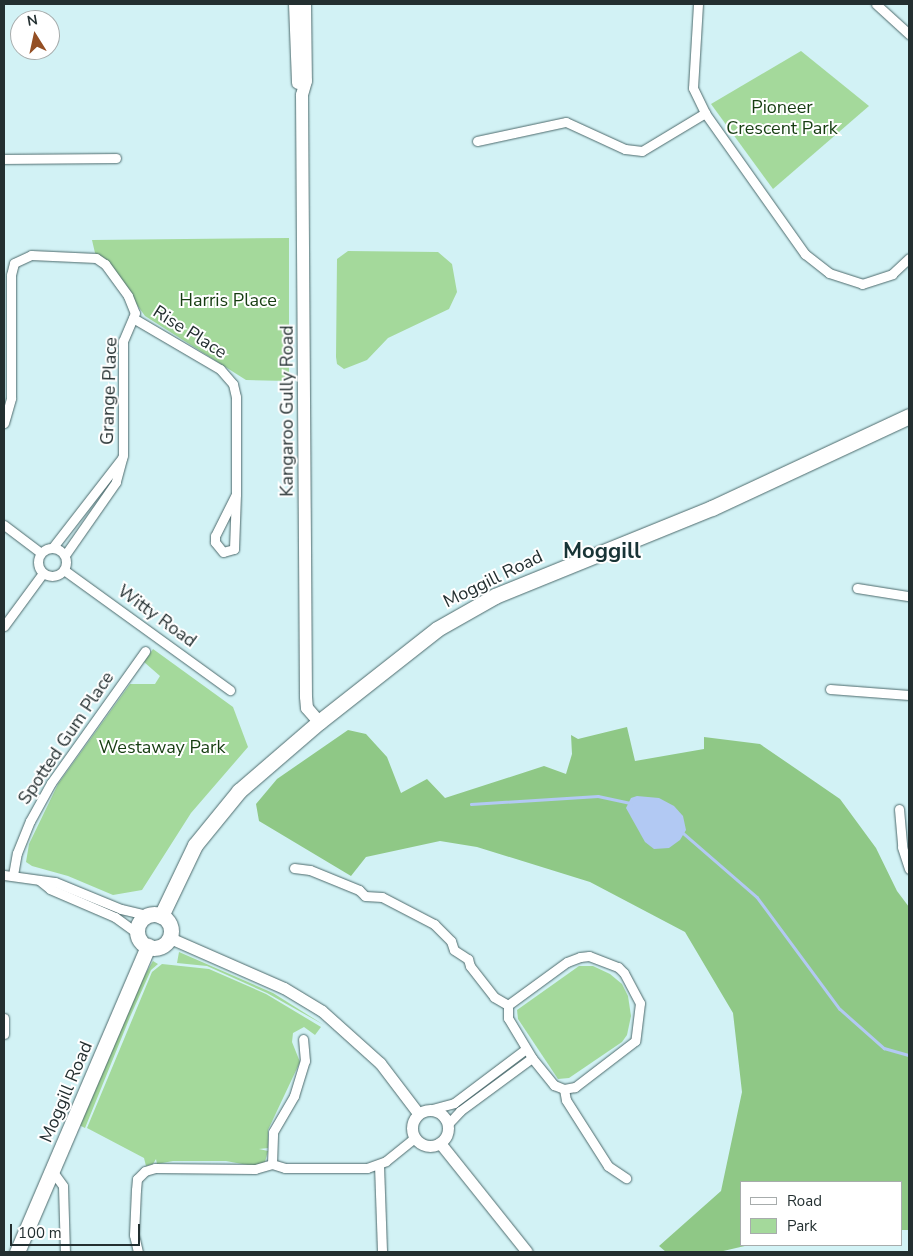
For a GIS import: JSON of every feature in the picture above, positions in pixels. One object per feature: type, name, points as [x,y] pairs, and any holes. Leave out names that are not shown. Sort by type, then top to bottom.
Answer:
[{"type":"main road","name":"Kangaroo Gully Road","points":[[295,4],[297,82],[302,95]]},
{"type":"main road","name":"Kangaroo Gully Road","points":[[305,4],[306,81],[302,95],[306,697],[308,708],[319,722]]},
{"type":"main road","name":"Moggill Road","points":[[155,915],[195,845],[220,810],[260,771],[437,629],[483,601],[585,557],[712,508],[909,416]]},
{"type":"main road","points":[[155,915],[171,927],[170,938],[163,945],[148,946],[138,934],[140,922],[155,915]]},
{"type":"main road","name":"Moggill Road","points":[[17,1252],[53,1172],[148,946]]},
{"type":"street","points":[[698,4],[693,88],[705,113],[805,254],[830,273],[862,284],[892,274],[909,258]]},
{"type":"street","points":[[876,4],[909,34]]},
{"type":"street","points":[[477,141],[566,122],[583,127],[624,148],[642,151],[705,113]]},
{"type":"street","points":[[4,159],[116,158]]},
{"type":"street","name":"Grange Place","points":[[14,263],[30,256],[96,258],[105,264],[133,303],[133,318],[123,341],[122,458],[116,482],[65,555]]},
{"type":"street","points":[[4,260],[14,263],[11,274],[11,398],[4,423]]},
{"type":"street","name":"Rise Place","points":[[133,318],[220,369],[233,384],[236,397],[236,494],[234,549],[224,552],[215,542],[215,536],[236,494]]},
{"type":"street","name":"Grange Place","points":[[52,547],[122,458]]},
{"type":"street","points":[[4,525],[41,553]]},
{"type":"street","points":[[52,547],[65,555],[64,570],[56,576],[43,573],[38,566],[41,553],[52,547]]},
{"type":"street","name":"Witty Road","points":[[64,570],[230,690]]},
{"type":"street","points":[[4,626],[43,573]]},
{"type":"street","points":[[857,588],[909,595]]},
{"type":"street","name":"Spotted Gum Place","points":[[8,875],[30,821],[51,784],[145,651]]},
{"type":"street","points":[[830,689],[909,696]]},
{"type":"street","points":[[900,809],[902,847],[909,869]]},
{"type":"street","points":[[294,868],[310,870],[359,890],[365,896],[382,897],[426,919],[449,939],[454,950],[468,959],[470,966],[494,997],[508,1005]]},
{"type":"street","points":[[8,875],[55,882],[121,909],[155,915]]},
{"type":"street","points":[[39,880],[50,889],[123,921],[138,934]]},
{"type":"street","points":[[170,938],[284,988],[322,1012],[380,1063],[418,1113]]},
{"type":"street","points":[[589,956],[618,966],[624,973],[640,1003],[635,1041],[575,1086],[564,1089],[554,1085],[526,1049],[508,1018],[508,1005],[567,962],[589,956]]},
{"type":"street","points":[[4,1018],[4,1034]]},
{"type":"street","points":[[272,1164],[273,1132],[294,1096],[305,1061],[303,1039]]},
{"type":"street","points":[[526,1049],[454,1103],[418,1113],[411,1125],[414,1138],[426,1146],[440,1143],[446,1136],[448,1124],[460,1111],[532,1058]]},
{"type":"street","points":[[564,1089],[566,1100],[608,1166],[626,1178]]},
{"type":"street","points":[[432,1109],[444,1116],[448,1124]]},
{"type":"street","points":[[138,1252],[134,1235],[136,1190],[138,1179],[145,1171],[156,1168],[255,1169],[272,1164],[285,1168],[379,1165],[414,1138]]},
{"type":"street","points":[[440,1143],[527,1252]]},
{"type":"street","points":[[379,1165],[382,1252]]},
{"type":"street","points":[[53,1172],[63,1186],[65,1252]]},
{"type":"green space","name":"Pioneer Crescent Park","points":[[801,51],[869,106],[773,189],[711,104]]},
{"type":"green space","name":"Harris Place","points":[[289,238],[289,381],[246,380],[145,316],[104,259],[95,253],[92,240]]},
{"type":"green space","points":[[348,251],[438,252],[452,264],[457,292],[449,309],[388,338],[367,360],[344,369],[337,364],[336,357],[337,259]]},
{"type":"green space","name":"Westaway Park","points":[[153,649],[233,707],[248,747],[191,813],[142,890],[113,895],[68,876],[32,866],[26,862],[29,844],[58,784],[130,684],[155,684],[160,676],[144,662]]},
{"type":"green space","points":[[627,727],[635,761],[704,749],[704,737],[760,744],[840,799],[876,848],[897,891],[909,907],[909,1230],[903,1230],[903,1181],[740,1181],[740,1246],[745,1246],[719,1252],[666,1252],[659,1246],[721,1191],[742,1092],[733,1013],[685,932],[590,882],[477,847],[440,841],[366,857],[351,876],[259,821],[256,804],[277,779],[348,730],[366,734],[387,757],[401,793],[427,779],[445,798],[544,766],[566,774],[572,754],[571,735],[578,739]]},
{"type":"green space","points":[[179,952],[273,993],[324,1025],[267,993],[207,966],[177,963]]},
{"type":"green space","points":[[153,961],[158,964],[151,970],[130,1017],[85,1128],[79,1125],[139,985]]},
{"type":"green space","points":[[162,964],[209,969],[266,994],[321,1027],[315,1035],[304,1027],[293,1033],[292,1042],[300,1062],[268,1130],[268,1148],[259,1149],[268,1151],[265,1162],[253,1166],[226,1161],[173,1161],[157,1164],[156,1159],[153,1164],[146,1166],[144,1158],[87,1128],[152,972]]},
{"type":"green space","points":[[579,966],[593,966],[610,974],[622,984],[628,996],[631,1016],[627,1035],[622,1042],[569,1078],[558,1079],[518,1019],[517,1010]]},
{"type":"water","points":[[637,796],[659,798],[674,806],[683,816],[686,830],[680,840],[669,848],[654,849],[645,842],[626,808],[631,798]]},
{"type":"waterway","points":[[471,804],[598,796],[631,803]]},
{"type":"waterway","points":[[682,832],[757,897],[840,1009],[884,1048],[909,1055]]},
{"type":"district","name":"Moggill","points":[[602,552]]}]
